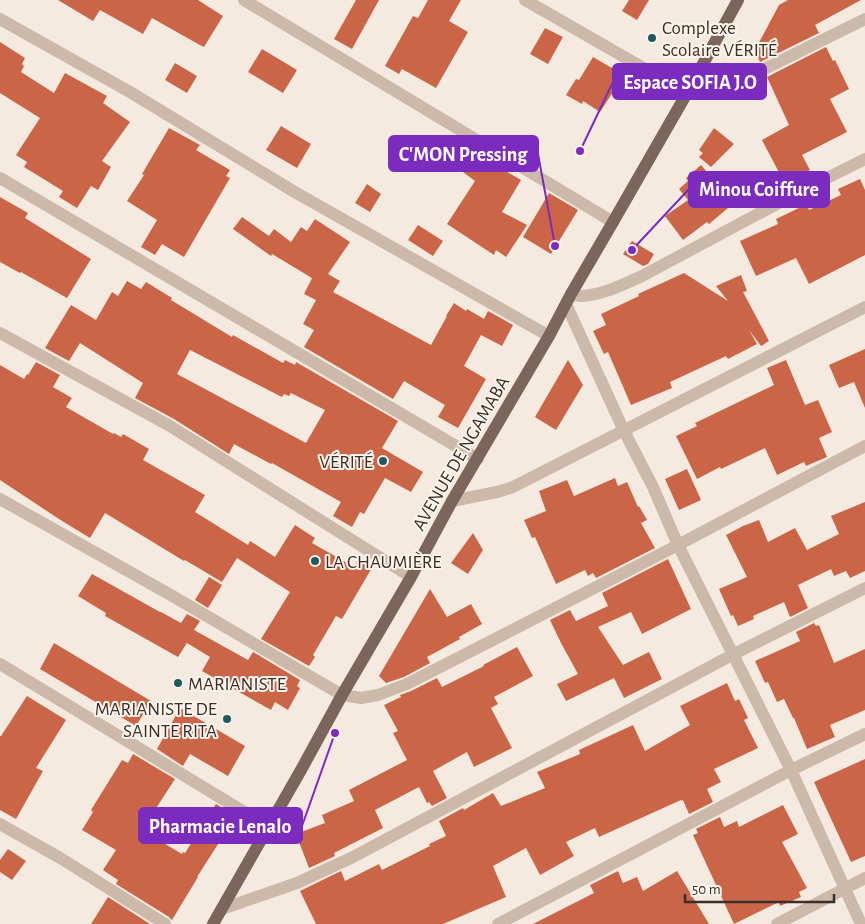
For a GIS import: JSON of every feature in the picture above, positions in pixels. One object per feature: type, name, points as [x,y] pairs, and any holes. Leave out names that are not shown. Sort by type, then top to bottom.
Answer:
[{"type":"main road","name":"AVENUE DE NGAMABA","points":[[213,924],[411,577],[452,501],[614,222],[738,0]]},
{"type":"street","points":[[244,0],[614,222]]},
{"type":"street","points":[[525,0],[686,93],[710,94],[722,90],[865,19]]},
{"type":"street","points":[[0,19],[130,92],[293,191],[549,336]]},
{"type":"street","points":[[861,924],[791,770],[678,545],[653,487],[624,431],[568,299],[598,293],[642,276],[865,159]]},
{"type":"street","points":[[0,178],[478,459]]},
{"type":"street","points":[[452,501],[513,487],[865,307]]},
{"type":"street","points":[[0,333],[170,426],[411,577]]},
{"type":"street","points":[[0,500],[169,594],[342,695],[361,698],[378,695],[407,684],[678,545],[865,446]]},
{"type":"street","points":[[222,909],[297,883],[353,857],[734,654],[865,588]]},
{"type":"street","points":[[0,664],[269,827]]},
{"type":"street","points":[[498,924],[791,770],[865,734]]},
{"type":"street","points":[[0,824],[62,859],[165,924]]},
{"type":"street","points":[[777,924],[865,878]]},
{"type":"building","points":[[58,0],[198,0],[223,16],[204,47],[152,18],[143,34],[100,10],[93,21]]},
{"type":"building","points":[[356,0],[379,0],[352,49],[334,39]]},
{"type":"building","points":[[428,0],[461,0],[449,21],[468,32],[436,88],[402,69],[399,74],[385,66],[413,16],[418,18]]},
{"type":"building","points":[[629,0],[649,0],[637,20],[622,11]]},
{"type":"building","points":[[788,0],[861,0],[815,25],[819,33],[760,62],[755,50],[779,5]]},
{"type":"building","points":[[545,28],[563,37],[548,64],[530,54]]},
{"type":"building","points":[[0,42],[25,58],[21,72],[54,93],[65,73],[107,96],[103,103],[130,122],[102,161],[111,167],[98,190],[91,186],[77,208],[59,197],[63,191],[24,167],[27,162],[16,155],[40,118],[0,93]]},
{"type":"building","points":[[826,47],[833,61],[835,60],[849,89],[830,99],[847,132],[802,155],[810,170],[785,184],[762,140],[789,125],[767,77]]},
{"type":"building","points":[[262,49],[297,70],[283,93],[248,72]]},
{"type":"building","points":[[593,57],[624,75],[600,112],[583,101],[582,104],[566,95],[576,79],[579,80]]},
{"type":"building","points":[[175,63],[197,76],[187,93],[165,80]]},
{"type":"building","points":[[281,126],[311,144],[297,168],[266,150]]},
{"type":"building","points":[[169,128],[200,145],[196,150],[230,170],[226,176],[230,178],[184,257],[162,244],[155,255],[141,247],[157,220],[127,201],[144,175],[142,174]]},
{"type":"building","points":[[714,128],[734,144],[711,167],[699,157],[703,153],[699,150]]},
{"type":"building","points":[[474,155],[496,169],[497,166],[521,180],[502,212],[527,225],[506,257],[496,250],[494,255],[447,224],[475,181],[463,172]]},
{"type":"building","points":[[701,165],[734,203],[709,224],[707,222],[683,240],[665,216],[688,200],[679,189],[688,181],[686,178]]},
{"type":"building","points":[[860,179],[865,190],[865,255],[809,284],[796,258],[756,276],[740,241],[778,224],[776,219],[807,204],[809,210],[841,195],[838,189]]},
{"type":"building","points":[[367,184],[381,194],[370,212],[355,203]]},
{"type":"building","points":[[549,193],[578,210],[551,254],[523,237]]},
{"type":"building","points":[[0,197],[28,213],[25,218],[91,259],[67,298],[0,262]]},
{"type":"building","points":[[242,217],[269,236],[274,229],[291,242],[301,227],[307,231],[315,219],[350,242],[328,274],[340,281],[333,292],[431,345],[454,303],[484,319],[488,311],[513,325],[502,346],[481,335],[464,366],[486,379],[458,428],[438,417],[445,405],[404,381],[393,399],[304,347],[314,330],[303,324],[316,300],[304,294],[312,278],[272,254],[271,256],[233,229]]},
{"type":"building","points":[[418,225],[443,241],[433,256],[408,240]]},
{"type":"building","points":[[632,241],[654,254],[648,264],[643,266],[623,254]]},
{"type":"building","points":[[684,273],[728,301],[716,286],[741,275],[747,291],[743,292],[769,341],[761,346],[749,330],[757,344],[728,359],[726,356],[670,382],[672,388],[631,405],[608,352],[604,354],[593,331],[606,325],[601,314],[639,296],[638,294]]},
{"type":"building","points":[[127,281],[141,289],[146,282],[172,298],[171,300],[232,337],[233,335],[283,363],[285,360],[295,365],[296,362],[398,421],[382,448],[423,472],[411,492],[385,478],[364,514],[360,512],[352,527],[333,516],[341,502],[234,444],[229,454],[174,419],[135,398],[143,383],[80,343],[69,361],[45,348],[71,305],[96,320],[112,292],[118,296]],"holes":[[[190,350],[282,397],[284,394],[289,396],[291,393],[325,410],[306,443],[177,374]]]},
{"type":"building","points":[[865,349],[865,408],[854,382],[839,388],[829,365]]},
{"type":"building","points":[[568,360],[583,385],[556,430],[535,417]]},
{"type":"building","points":[[786,360],[805,405],[818,400],[832,432],[819,438],[827,457],[806,466],[804,462],[777,475],[765,448],[697,479],[676,436],[697,426],[695,423],[774,385],[767,368]]},
{"type":"building","points":[[36,362],[60,375],[53,387],[72,398],[66,407],[113,434],[121,437],[123,434],[149,449],[143,460],[205,495],[195,512],[248,545],[250,541],[275,557],[295,525],[315,538],[312,543],[354,567],[359,558],[373,566],[342,619],[336,616],[313,655],[315,657],[309,666],[261,639],[290,592],[237,558],[222,582],[105,513],[90,538],[0,480],[0,365],[24,379]]},
{"type":"building","points":[[687,469],[701,500],[679,510],[665,479]]},
{"type":"building","points":[[615,478],[618,486],[627,482],[638,507],[647,520],[641,523],[655,548],[596,578],[593,573],[588,576],[585,570],[556,584],[535,537],[532,538],[524,520],[546,511],[539,491],[567,480],[574,496]]},
{"type":"building","points":[[865,502],[865,571],[850,578],[846,571],[834,576],[831,569],[798,585],[808,608],[790,617],[784,602],[753,616],[754,619],[738,626],[733,615],[731,616],[719,589],[747,577],[726,535],[759,520],[768,542],[795,528],[807,550],[839,534],[831,516]]},
{"type":"building","points":[[473,533],[483,550],[468,574],[451,563]]},
{"type":"building","points":[[668,559],[691,609],[642,634],[631,612],[598,627],[623,665],[649,652],[662,679],[624,698],[614,678],[566,701],[557,684],[578,674],[550,620],[570,610],[576,621],[608,606],[602,593]]},
{"type":"building","points":[[92,574],[181,623],[187,614],[200,621],[194,630],[248,660],[253,652],[300,680],[297,686],[300,688],[288,710],[275,702],[271,710],[202,671],[210,657],[187,643],[178,657],[105,616],[106,613],[78,596]]},
{"type":"building","points":[[209,577],[222,585],[208,608],[195,600]]},
{"type":"building","points":[[430,589],[447,617],[471,604],[482,624],[459,637],[460,639],[427,657],[430,663],[404,677],[386,683],[379,676]]},
{"type":"building","points":[[814,623],[816,626],[819,625],[834,663],[865,649],[865,710],[830,725],[835,737],[807,749],[784,699],[777,702],[768,682],[765,683],[755,661],[800,641],[796,632]]},
{"type":"building","points":[[54,643],[151,701],[136,726],[40,669]]},
{"type":"building","points":[[517,647],[533,676],[494,697],[498,704],[491,708],[512,748],[474,767],[467,752],[433,771],[447,798],[432,806],[429,802],[427,803],[419,787],[375,810],[383,828],[334,853],[335,856],[309,868],[296,834],[325,823],[322,815],[354,801],[349,790],[407,760],[393,733],[398,731],[384,705],[401,697],[400,695],[437,678],[442,687]]},
{"type":"building","points":[[727,683],[735,701],[739,699],[748,718],[744,720],[758,748],[714,769],[721,782],[707,789],[713,802],[689,814],[683,800],[681,800],[599,837],[595,828],[566,842],[574,856],[540,875],[526,848],[493,866],[506,897],[443,924],[316,924],[300,891],[341,871],[345,881],[379,864],[382,870],[446,836],[439,821],[463,808],[464,810],[493,793],[501,806],[545,788],[537,772],[580,754],[579,750],[633,725],[645,751],[690,725],[680,706]]},
{"type":"building","points":[[27,696],[66,720],[36,768],[43,771],[16,819],[0,810],[0,736]]},
{"type":"building","points":[[180,708],[245,746],[228,776],[190,754],[183,766],[157,749]]},
{"type":"building","points":[[133,754],[175,779],[142,830],[182,854],[183,852],[185,853],[216,804],[236,816],[172,920],[116,884],[118,880],[103,870],[116,850],[82,830],[93,812],[91,810],[122,760],[128,763]]},
{"type":"building","points":[[865,759],[865,856],[851,862],[814,782]]},
{"type":"building","points":[[783,805],[798,834],[782,842],[807,888],[799,892],[801,897],[780,906],[779,902],[734,924],[693,835],[698,833],[696,829],[720,817],[724,827],[737,821],[739,827]]},
{"type":"building","points":[[8,849],[26,861],[12,880],[0,872],[0,860]]},
{"type":"building","points":[[618,871],[623,883],[637,877],[643,891],[677,871],[709,924],[533,924],[594,893],[590,885]]},
{"type":"building","points":[[108,897],[150,924],[91,924]]},
{"type":"place","name":"Complexe Scolaire VÉRITÉ","points":[[652,38]]},
{"type":"place","name":"Espace SOFIA J.O","points":[[580,151]]},
{"type":"place","name":"C'MON Pressing","points":[[555,246]]},
{"type":"place","name":"Minou Coiffure","points":[[632,250]]},
{"type":"place","name":"VÉRITÉ","points":[[383,461]]},
{"type":"place","name":"LA CHAUMIÈRE","points":[[315,561]]},
{"type":"place","name":"MARIANISTE","points":[[178,683]]},
{"type":"place","name":"MARIANISTE DE SAINTE RITA","points":[[227,719]]},
{"type":"place","name":"Pharmacie Lenalo","points":[[335,733]]}]
